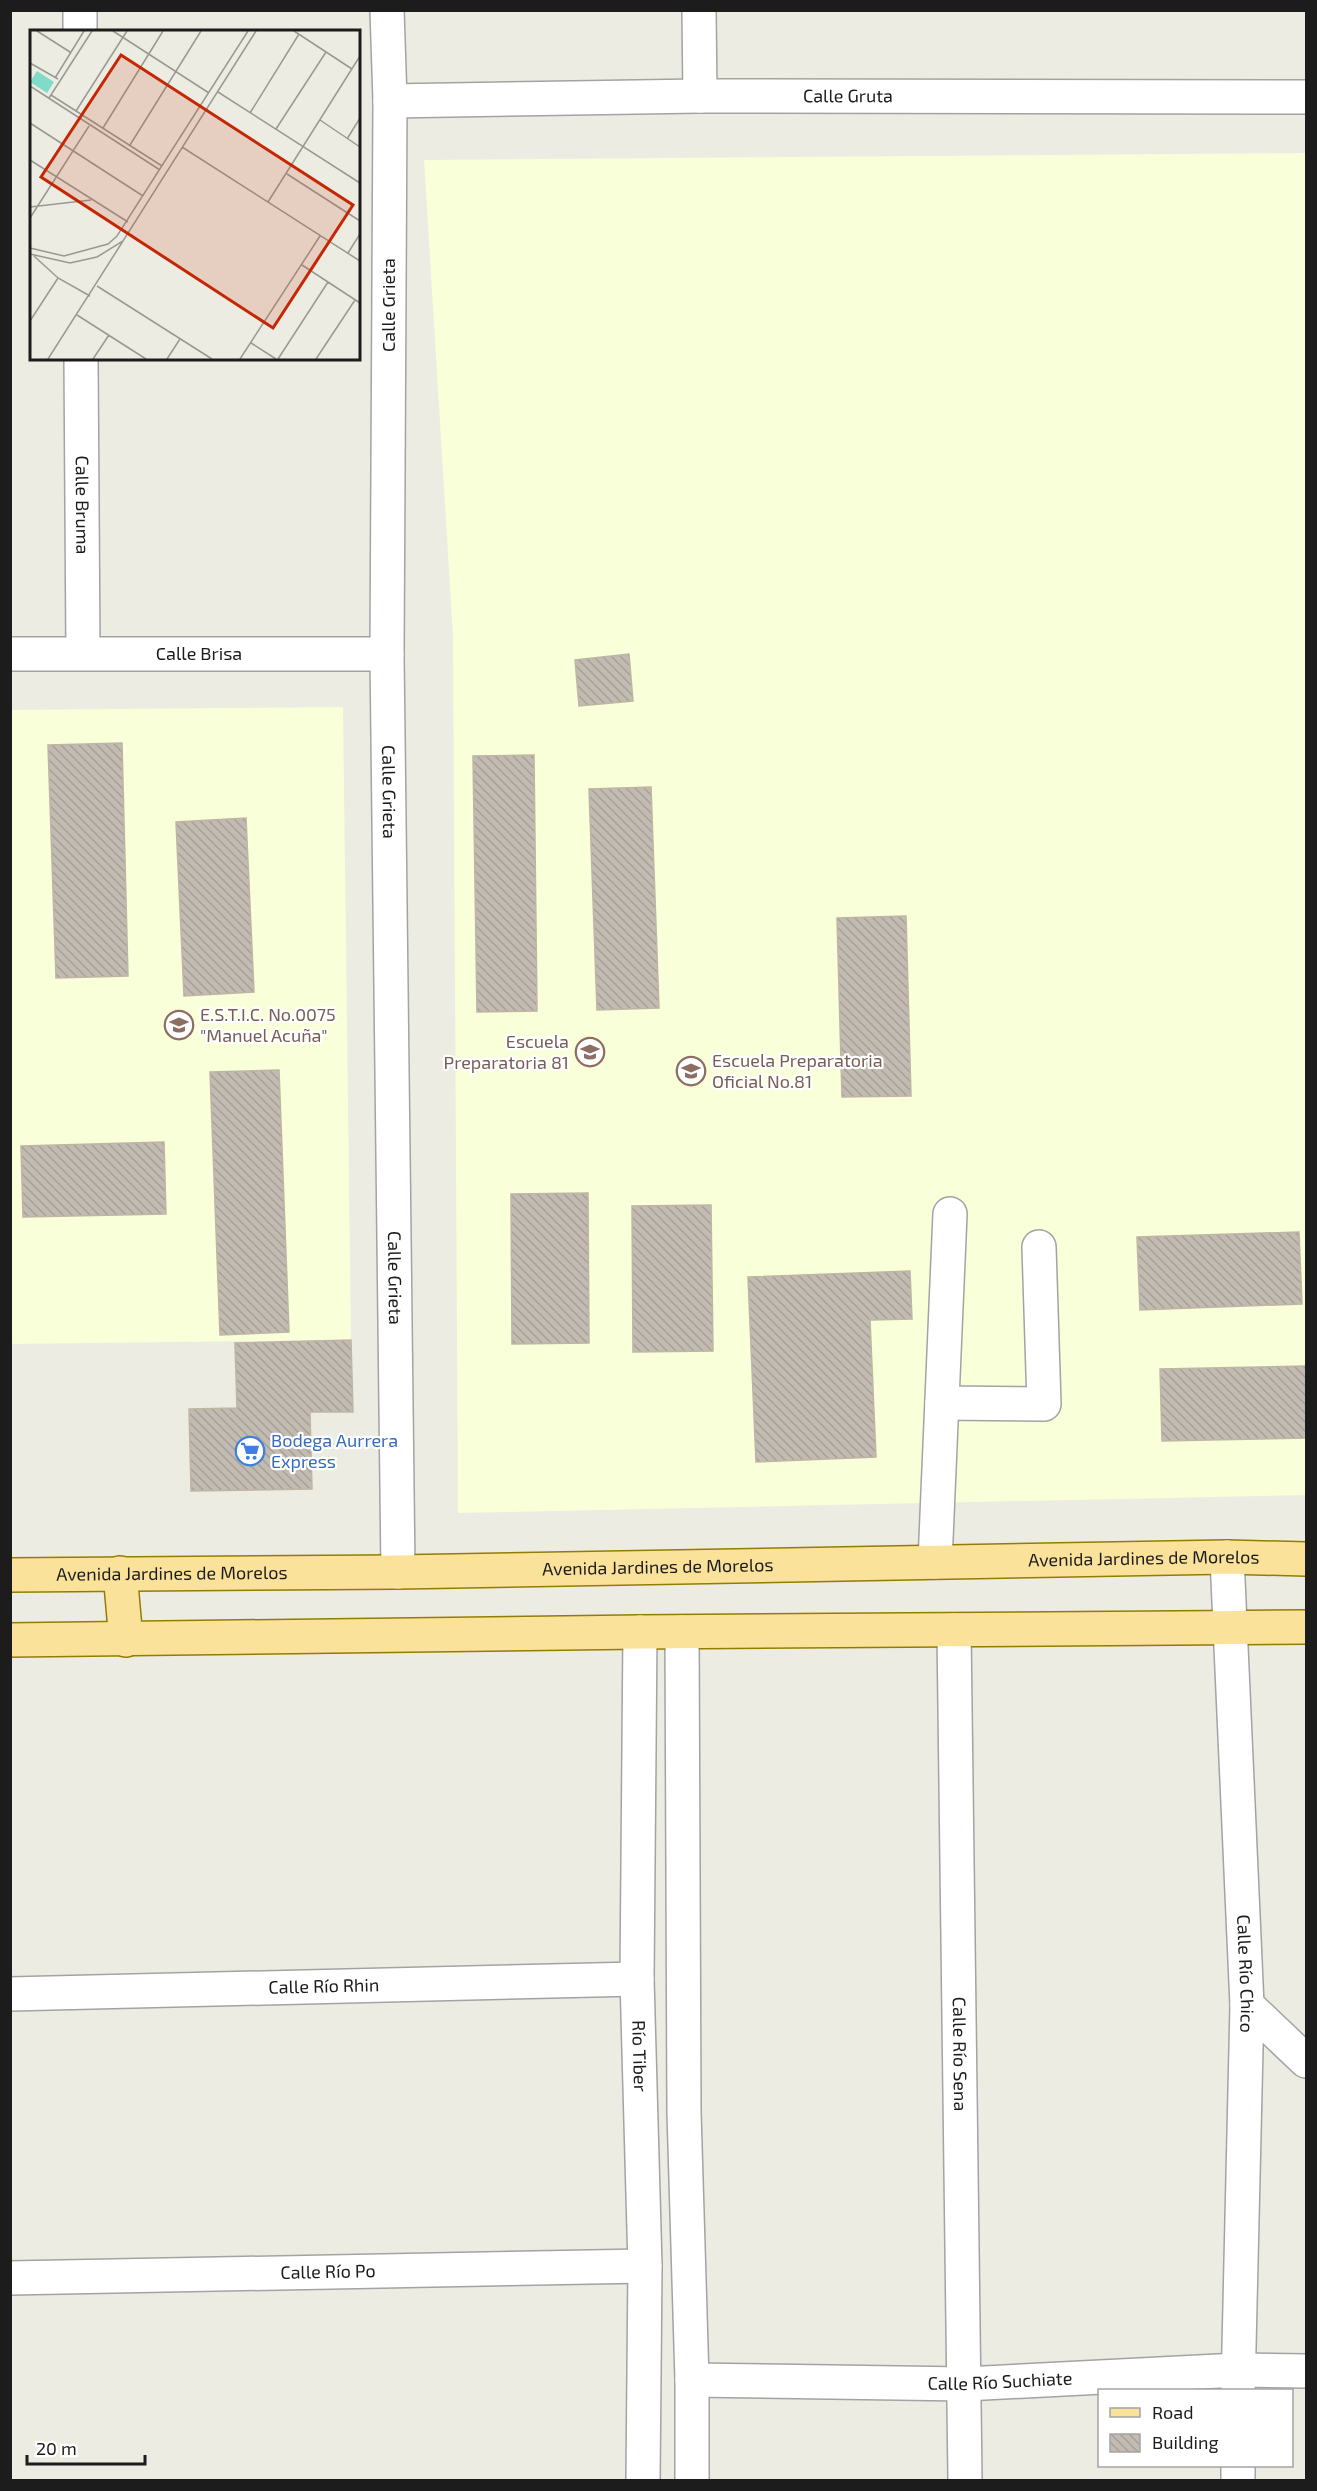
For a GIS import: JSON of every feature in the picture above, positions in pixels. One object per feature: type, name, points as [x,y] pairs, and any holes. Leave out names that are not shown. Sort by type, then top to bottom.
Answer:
[{"type":"main road","name":"Avenida Jardines de Morelos","points":[[10,1575],[398,1572],[1227,1557],[1306,1559]]},
{"type":"main road","points":[[120,1573],[126,1640]]},
{"type":"main road","points":[[10,1640],[1306,1627]]},
{"type":"street","points":[[80,10],[80,30]]},
{"type":"street","name":"Calle Grieta","points":[[387,10],[390,101],[387,654],[398,1572]]},
{"type":"street","points":[[699,10],[700,96]]},
{"type":"street","name":"Calle Gruta","points":[[390,101],[700,96],[1306,97]]},
{"type":"street","name":"Calle Bruma","points":[[81,360],[83,652]]},
{"type":"street","name":"Calle Brisa","points":[[10,654],[83,652],[387,654]]},
{"type":"street","points":[[935,1562],[950,1214]]},
{"type":"street","points":[[942,1402],[1044,1404],[1039,1247]]},
{"type":"street","name":"Calle Río Chico","points":[[1227,1557],[1247,2005],[1238,2380]]},
{"type":"street","name":"Calle Río Sena","points":[[954,1630],[965,2385],[964,2481]]},
{"type":"street","name":"Río Tiber","points":[[640,1632],[638,1979],[645,2266],[643,2481]]},
{"type":"street","points":[[682,1632],[684,2112],[692,2380],[692,2481]]},
{"type":"street","name":"Calle Río Rhin","points":[[10,1994],[638,1979]]},
{"type":"street","points":[[1247,2005],[1306,2061]]},
{"type":"street","points":[[642,2112],[684,2112]]},
{"type":"street","name":"Calle Río Po","points":[[10,2278],[645,2266]]},
{"type":"street","name":"Calle Río Suchiate","points":[[692,2380],[965,2385],[1238,2380],[1306,2370]]},
{"type":"shaded area","points":[[1306,153],[1306,1495],[458,1513],[453,636],[424,160]]},
{"type":"shaded area","name":"E.S.T.I.C. No.0075 \"Manuel Acuña\"","points":[[343,707],[351,1340],[11,1344],[10,710]]},
{"type":"building","points":[[629,654],[633,701],[579,706],[575,660]]},
{"type":"building","points":[[122,743],[128,976],[56,978],[48,745]]},
{"type":"building","points":[[534,755],[537,1011],[477,1012],[473,756]]},
{"type":"building","points":[[651,787],[659,1008],[597,1010],[589,789]]},
{"type":"building","points":[[246,818],[254,992],[184,996],[176,822]]},
{"type":"building","points":[[906,916],[911,1096],[842,1097],[837,918]]},
{"type":"building","points":[[279,1070],[289,1332],[220,1335],[210,1072]]},
{"type":"building","points":[[164,1142],[166,1214],[23,1217],[21,1146]]},
{"type":"building","points":[[588,1193],[589,1343],[512,1344],[511,1194]]},
{"type":"building","points":[[711,1205],[713,1351],[633,1352],[632,1206]]},
{"type":"building","points":[[1299,1232],[1302,1304],[1140,1310],[1137,1237]]},
{"type":"building","points":[[910,1271],[912,1319],[870,1320],[876,1457],[756,1462],[748,1277]]},
{"type":"building","name":"Bodega Aurrera Express","points":[[351,1340],[353,1412],[310,1412],[312,1489],[191,1491],[189,1409],[237,1408],[235,1343]]},
{"type":"building","points":[[1306,1366],[1306,1438],[1162,1441],[1160,1369]]},
{"type":"place","name":"E.S.T.I.C. No.0075 \"Manuel Acuña\"","points":[[179,1025]]},
{"type":"place","name":"Escuela Preparatoria 81","points":[[590,1052]]},
{"type":"place","name":"Escuela Preparatoria Oficial No.81","points":[[691,1071]]},
{"type":"place","name":"Bodega Aurrera Express","points":[[250,1451]]}]
